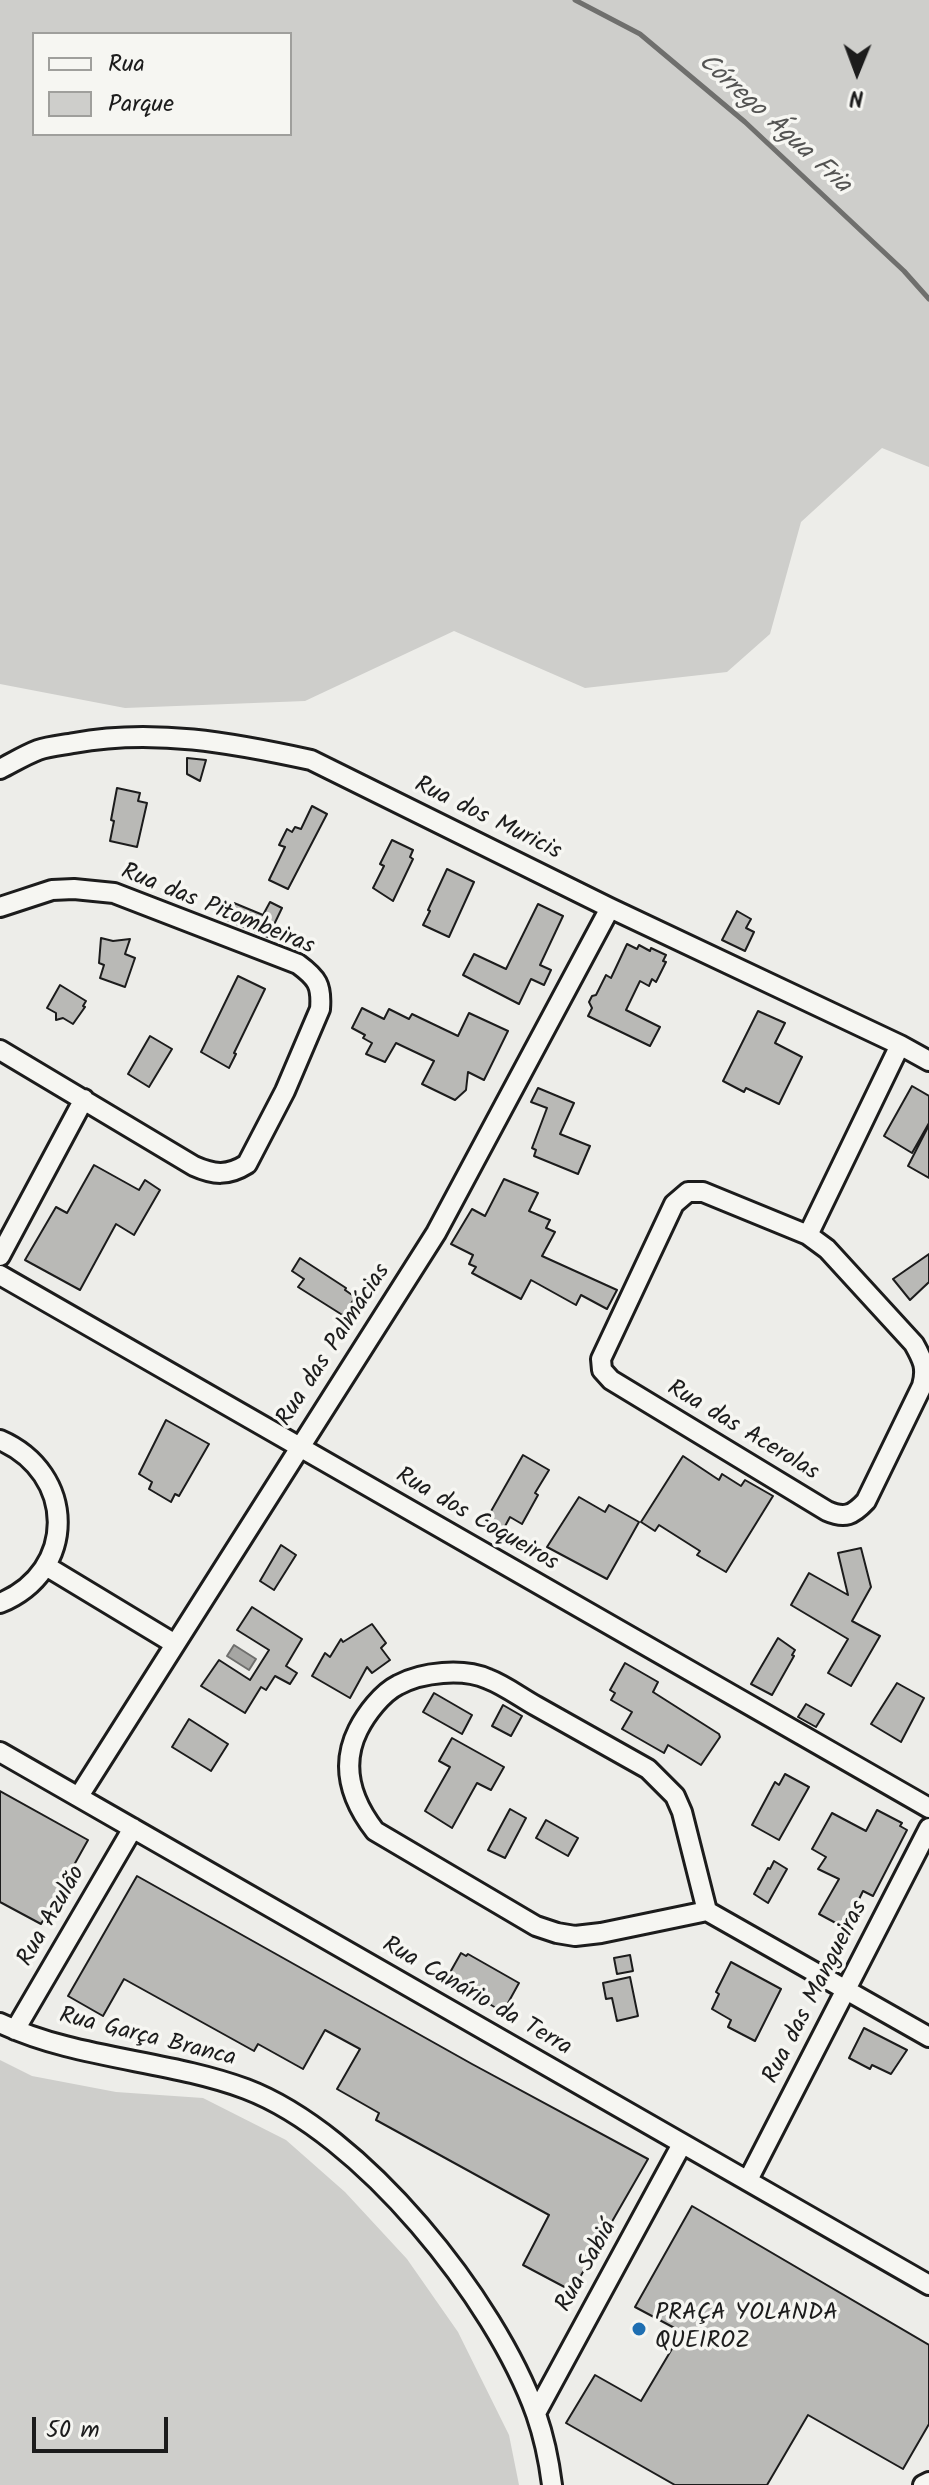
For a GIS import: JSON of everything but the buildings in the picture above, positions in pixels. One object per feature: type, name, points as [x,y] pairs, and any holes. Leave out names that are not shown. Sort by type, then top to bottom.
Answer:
[{"type":"street","name":"Rua dos Muricis","points":[[0,769],[40,749],[90,740],[151,736],[201,740],[311,760],[929,1061]]},
{"type":"street","name":"Rua das Pitombeiras","points":[[0,907],[52,890],[114,893],[298,964],[314,975],[320,1009],[285,1091],[247,1164],[236,1171],[209,1173],[194,1166],[0,1050]]},
{"type":"street","name":"Rua das Palmácias","points":[[79,1796],[436,1233],[610,908]]},
{"type":"street","points":[[808,1235],[900,1045]]},
{"type":"street","points":[[0,1256],[84,1099]]},
{"type":"street","name":"Rua das Acerolas","points":[[688,1192],[703,1192],[808,1235],[827,1249],[914,1344],[926,1371],[922,1386],[866,1501],[857,1510],[839,1516],[611,1380],[600,1365],[679,1198],[688,1192]]},
{"type":"street","name":"Rua dos Coqueiros","points":[[0,1275],[929,1808]]},
{"type":"street","points":[[0,1440],[25,1454],[46,1477],[53,1491],[58,1521],[53,1552],[46,1566],[25,1589],[0,1603]]},
{"type":"street","points":[[46,1566],[175,1644]]},
{"type":"street","points":[[707,1911],[682,1812],[675,1796],[663,1782],[648,1769],[486,1678],[443,1674],[398,1685],[360,1724],[351,1745],[347,1768],[360,1808],[375,1831],[536,1926],[575,1936],[707,1911],[929,2037]]},
{"type":"street","name":"Rua Canário da Terra","points":[[0,1752],[929,2285]]},
{"type":"street","name":"Rua Azulão","points":[[8,2026],[133,1828]]},
{"type":"street","name":"Rua das Mangueiras","points":[[748,2180],[929,1828]]},
{"type":"street","name":"Rua Garça Branca","points":[[8,2026],[88,2051],[216,2079],[250,2091],[290,2111],[335,2143],[414,2218],[480,2306],[516,2368],[536,2413],[552,2485]]},
{"type":"street","name":"Rua Sabiá","points":[[536,2413],[682,2144]]},
{"type":"street","points":[[923,2485],[929,2482]]},
{"type":"green space","points":[[0,0],[929,0],[929,467],[882,448],[801,522],[770,634],[727,672],[585,688],[454,631],[305,701],[125,708],[0,684]]},
{"type":"green space","points":[[0,2060],[32,2076],[116,2092],[203,2098],[286,2140],[345,2192],[407,2259],[458,2332],[509,2435],[519,2485],[0,2485]]},
{"type":"shaded area","points":[[234,1645],[256,1659],[249,1670],[227,1656]]},
{"type":"waterway","name":"Córrego Água Fria","points":[[575,0],[640,34],[745,122],[904,271],[929,299]]},
{"type":"place","name":"PRAÇA YOLANDA QUEIROZ","points":[[639,2329]]}]
